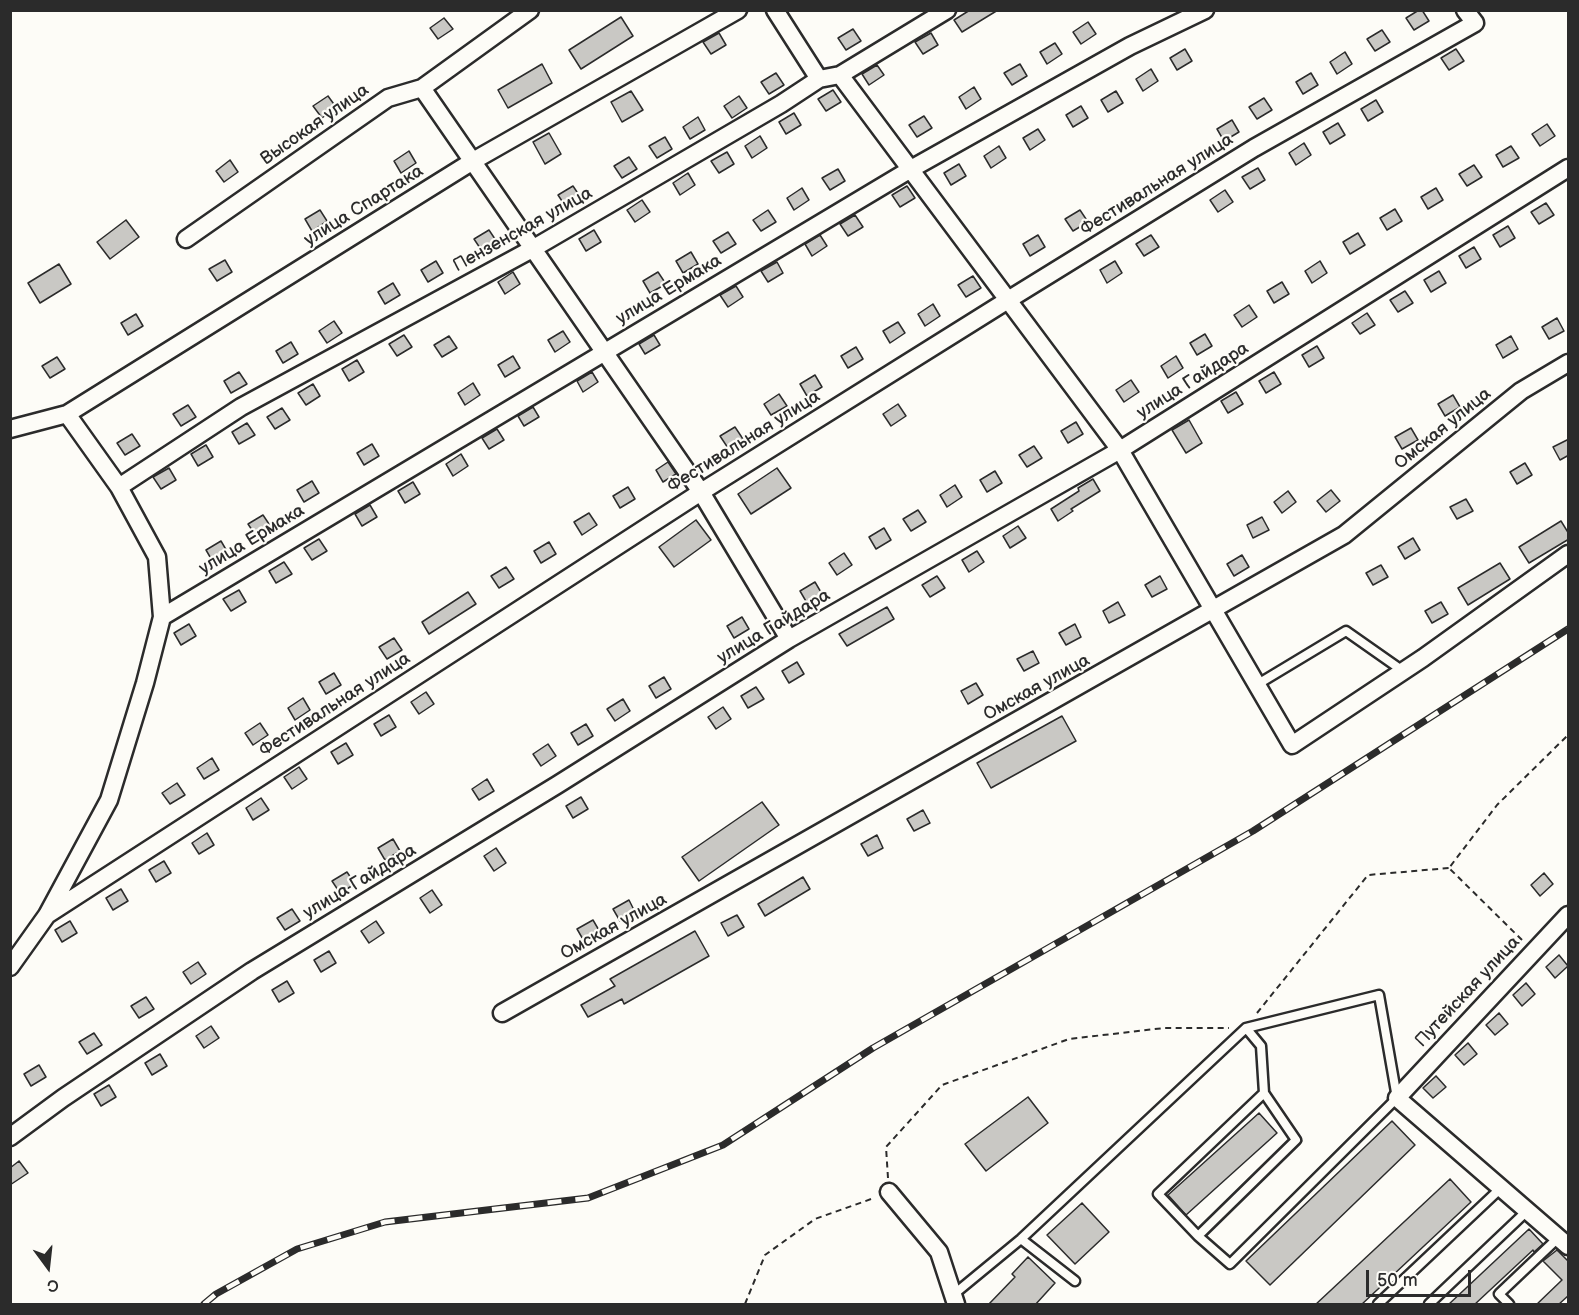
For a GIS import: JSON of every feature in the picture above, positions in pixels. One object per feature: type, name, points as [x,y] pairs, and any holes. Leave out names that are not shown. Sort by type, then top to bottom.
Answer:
[{"type":"street","name":"Высокая улица","points":[[186,240],[388,98],[422,88],[530,10]]},
{"type":"street","name":"улица Спартака","points":[[10,429],[67,414],[473,161],[738,10]]},
{"type":"street","points":[[775,10],[819,79]]},
{"type":"street","name":"Пензенская улица","points":[[118,487],[241,407],[534,248],[781,104],[819,79],[840,75],[947,10]]},
{"type":"street","name":"улица Ермака","points":[[162,617],[911,169],[1130,46],[1205,10]]},
{"type":"street","name":"Фестивальная улица","points":[[47,915],[701,492],[1254,148],[1470,17]]},
{"type":"street","points":[[840,75],[1120,450],[1292,745],[1403,671],[1569,554]]},
{"type":"street","points":[[422,88],[701,492],[789,639]]},
{"type":"street","name":"улица Гайдара","points":[[10,1137],[63,1098],[252,971],[557,785],[789,639],[1120,450],[1569,168]]},
{"type":"street","name":"Омская улица","points":[[502,1013],[1344,535],[1521,391],[1569,363]]},
{"type":"street","points":[[10,967],[47,915],[109,800],[145,683],[162,617],[157,557],[118,487],[67,414]]},
{"type":"street","name":"Путейская улица","points":[[1397,1098],[1532,951],[1569,915]]},
{"type":"street","points":[[1397,1098],[1564,1241]]},
{"type":"street","points":[[889,1192],[939,1252],[955,1300]]},
{"type":"lane","points":[[1258,684],[1346,631],[1403,671]]},
{"type":"lane","points":[[955,1300],[1246,1028],[1379,995],[1397,1098],[1230,1264],[1198,1236],[1158,1194],[1264,1093]]},
{"type":"lane","points":[[1198,1236],[1296,1140],[1264,1093],[1261,1046],[1246,1028]]},
{"type":"lane","points":[[1378,1305],[1502,1187]]},
{"type":"lane","points":[[1429,1305],[1528,1210]]},
{"type":"lane","points":[[1021,1239],[1075,1281]]},
{"type":"lane","points":[[1509,1305],[1499,1294],[1564,1241]]},
{"type":"path","points":[[745,1305],[765,1255],[815,1219],[889,1192],[886,1147],[942,1085],[1069,1038],[1164,1028],[1246,1028],[1297,961],[1368,875],[1449,868],[1497,805],[1569,735]]},
{"type":"path","points":[[1449,868],[1532,951]]},
{"type":"building","points":[[970,10],[998,10],[962,32],[954,20]]},
{"type":"building","points":[[1422,10],[1429,21],[1414,30],[1406,18]]},
{"type":"building","points":[[621,17],[633,36],[581,69],[569,50]]},
{"type":"building","points":[[444,18],[453,29],[438,39],[430,28]]},
{"type":"building","points":[[1088,22],[1096,34],[1081,44],[1073,32]]},
{"type":"building","points":[[853,29],[861,41],[846,50],[838,38]]},
{"type":"building","points":[[1382,30],[1390,42],[1375,51],[1367,39]]},
{"type":"building","points":[[719,33],[726,45],[711,54],[703,42]]},
{"type":"building","points":[[931,33],[938,45],[923,54],[915,42]]},
{"type":"building","points":[[1055,43],[1062,54],[1047,64],[1040,52]]},
{"type":"building","points":[[1185,49],[1192,61],[1177,70],[1170,58]]},
{"type":"building","points":[[1456,49],[1464,61],[1449,70],[1441,58]]},
{"type":"building","points":[[1345,52],[1352,64],[1337,74],[1330,62]]},
{"type":"building","points":[[542,64],[552,83],[508,108],[498,90]]},
{"type":"building","points":[[1020,64],[1027,76],[1012,85],[1004,73]]},
{"type":"building","points":[[877,65],[884,75],[869,85],[862,74]]},
{"type":"building","points":[[1151,69],[1158,81],[1143,91],[1136,79]]},
{"type":"building","points":[[776,73],[784,85],[769,94],[761,82]]},
{"type":"building","points":[[1311,73],[1318,85],[1303,94],[1296,82]]},
{"type":"building","points":[[974,87],[981,99],[966,109],[959,97]]},
{"type":"building","points":[[833,90],[841,102],[826,111],[818,99]]},
{"type":"building","points":[[631,91],[643,110],[622,122],[611,102]]},
{"type":"building","points":[[1116,91],[1123,103],[1108,112],[1101,100]]},
{"type":"building","points":[[328,96],[336,107],[322,118],[313,106]]},
{"type":"building","points":[[739,96],[747,108],[732,118],[724,106]]},
{"type":"building","points":[[1264,98],[1272,110],[1257,119],[1249,107]]},
{"type":"building","points":[[1376,100],[1383,112],[1368,121],[1361,109]]},
{"type":"building","points":[[1081,106],[1088,118],[1073,127],[1066,115]]},
{"type":"building","points":[[794,113],[801,125],[786,134],[779,122]]},
{"type":"building","points":[[924,116],[932,128],[917,137],[909,125]]},
{"type":"building","points":[[698,117],[705,130],[690,139],[683,127]]},
{"type":"building","points":[[1232,120],[1239,132],[1224,141],[1217,129]]},
{"type":"building","points":[[1338,123],[1345,135],[1330,144],[1323,132]]},
{"type":"building","points":[[1547,124],[1555,136],[1540,146],[1532,134]]},
{"type":"building","points":[[1038,129],[1045,140],[1030,150],[1023,138]]},
{"type":"building","points":[[549,133],[561,154],[545,164],[533,142]]},
{"type":"building","points":[[760,136],[767,148],[752,158],[745,146]]},
{"type":"building","points":[[665,137],[672,149],[657,158],[649,146]]},
{"type":"building","points":[[1304,143],[1311,155],[1296,165],[1289,153]]},
{"type":"building","points":[[999,146],[1006,158],[991,168],[984,156]]},
{"type":"building","points":[[1511,146],[1519,158],[1503,167],[1496,155]]},
{"type":"building","points":[[409,151],[416,163],[401,173],[394,161]]},
{"type":"building","points":[[727,152],[734,164],[719,173],[711,161]]},
{"type":"building","points":[[629,157],[637,169],[622,178],[614,166]]},
{"type":"building","points":[[230,160],[238,172],[224,182],[216,171]]},
{"type":"building","points":[[959,164],[966,176],[951,185],[944,173]]},
{"type":"building","points":[[1474,165],[1482,177],[1467,186],[1459,174]]},
{"type":"building","points":[[1258,168],[1265,180],[1250,189],[1242,177]]},
{"type":"building","points":[[838,169],[845,181],[830,190],[822,178]]},
{"type":"building","points":[[688,173],[695,185],[680,195],[673,183]]},
{"type":"building","points":[[573,186],[581,198],[566,207],[558,195]]},
{"type":"building","points":[[907,186],[915,198],[900,207],[892,195]]},
{"type":"building","points":[[802,188],[809,200],[794,210],[787,198]]},
{"type":"building","points":[[1436,188],[1443,200],[1428,209],[1421,197]]},
{"type":"building","points":[[1225,190],[1233,202],[1218,212],[1210,200]]},
{"type":"building","points":[[642,200],[650,212],[635,222],[627,210]]},
{"type":"building","points":[[1546,203],[1554,215],[1539,224],[1531,212]]},
{"type":"building","points":[[1395,209],[1402,221],[1387,230],[1380,218]]},
{"type":"building","points":[[320,210],[327,221],[312,231],[305,219]]},
{"type":"building","points":[[768,210],[776,222],[761,231],[753,220]]},
{"type":"building","points":[[1080,210],[1088,222],[1073,231],[1065,219]]},
{"type":"building","points":[[855,215],[863,227],[848,236],[840,224]]},
{"type":"building","points":[[126,220],[139,237],[110,259],[97,242]]},
{"type":"building","points":[[1508,226],[1515,238],[1500,247],[1493,235]]},
{"type":"building","points":[[489,230],[497,242],[482,251],[474,239]]},
{"type":"building","points":[[594,230],[601,242],[586,251],[579,239]]},
{"type":"building","points":[[728,232],[736,244],[721,253],[713,241]]},
{"type":"building","points":[[1358,233],[1365,245],[1350,254],[1343,242]]},
{"type":"building","points":[[820,235],[827,246],[812,256],[805,244]]},
{"type":"building","points":[[1038,235],[1045,247],[1030,256],[1023,244]]},
{"type":"building","points":[[1151,235],[1159,247],[1144,256],[1136,244]]},
{"type":"building","points":[[1474,247],[1481,259],[1466,268],[1459,256]]},
{"type":"building","points":[[691,252],[698,264],[683,273],[676,261]]},
{"type":"building","points":[[225,260],[232,272],[217,281],[209,269]]},
{"type":"building","points":[[436,261],[443,273],[428,282],[421,270]]},
{"type":"building","points":[[1115,261],[1122,273],[1107,283],[1100,270]]},
{"type":"building","points":[[1320,261],[1327,273],[1312,283],[1305,271]]},
{"type":"building","points":[[777,262],[783,273],[768,282],[761,271]]},
{"type":"building","points":[[59,264],[71,284],[40,303],[28,283]]},
{"type":"building","points":[[1439,271],[1446,283],[1431,292],[1424,280]]},
{"type":"building","points":[[513,272],[520,284],[505,294],[498,282]]},
{"type":"building","points":[[658,272],[666,284],[650,293],[643,281]]},
{"type":"building","points":[[973,276],[981,288],[966,297],[958,285]]},
{"type":"building","points":[[1282,282],[1289,294],[1274,303],[1267,291]]},
{"type":"building","points":[[393,283],[400,295],[385,304],[378,292]]},
{"type":"building","points":[[736,286],[743,297],[728,307],[720,295]]},
{"type":"building","points":[[1405,291],[1413,303],[1398,312],[1390,300]]},
{"type":"building","points":[[933,304],[940,316],[925,326],[918,314]]},
{"type":"building","points":[[1249,305],[1257,317],[1242,327],[1234,315]]},
{"type":"building","points":[[1367,313],[1375,325],[1360,334],[1352,323]]},
{"type":"building","points":[[136,314],[143,326],[128,335],[121,323]]},
{"type":"building","points":[[1557,318],[1564,331],[1549,339],[1542,327]]},
{"type":"building","points":[[334,321],[342,333],[327,343],[319,331]]},
{"type":"building","points":[[898,322],[905,333],[890,343],[883,331]]},
{"type":"building","points":[[563,331],[570,342],[555,352],[548,340]]},
{"type":"building","points":[[1205,334],[1212,346],[1197,355],[1190,343]]},
{"type":"building","points":[[404,335],[412,347],[397,356],[389,344]]},
{"type":"building","points":[[654,335],[660,345],[645,354],[639,344]]},
{"type":"building","points":[[449,336],[457,348],[442,357],[434,345]]},
{"type":"building","points":[[1511,336],[1518,349],[1503,358],[1496,345]]},
{"type":"building","points":[[291,342],[298,354],[283,363],[276,351]]},
{"type":"building","points":[[1317,346],[1324,358],[1309,367],[1302,355]]},
{"type":"building","points":[[856,347],[863,359],[848,368],[841,356]]},
{"type":"building","points":[[513,356],[520,368],[505,377],[498,365]]},
{"type":"building","points":[[1176,356],[1183,368],[1168,378],[1161,366]]},
{"type":"building","points":[[57,357],[65,369],[50,378],[42,366]]},
{"type":"building","points":[[357,360],[364,372],[349,381],[342,369]]},
{"type":"building","points":[[239,372],[247,384],[231,393],[224,381]]},
{"type":"building","points":[[592,372],[598,382],[583,392],[577,381]]},
{"type":"building","points":[[1274,372],[1281,384],[1266,393],[1259,381]]},
{"type":"building","points":[[815,375],[822,387],[807,396],[800,384]]},
{"type":"building","points":[[1131,380],[1139,392],[1124,402],[1116,390]]},
{"type":"building","points":[[473,383],[480,395],[465,405],[458,393]]},
{"type":"building","points":[[313,384],[320,396],[306,405],[298,393]]},
{"type":"building","points":[[1236,392],[1243,404],[1228,413],[1221,401]]},
{"type":"building","points":[[779,394],[787,406],[771,415],[764,404]]},
{"type":"building","points":[[1453,395],[1460,407],[1445,416],[1438,404]]},
{"type":"building","points":[[898,404],[906,416],[891,426],[883,414]]},
{"type":"building","points":[[188,405],[196,417],[181,426],[173,414]]},
{"type":"building","points":[[533,407],[539,417],[524,426],[518,416]]},
{"type":"building","points":[[282,408],[290,420],[275,429],[267,417]]},
{"type":"building","points":[[1189,420],[1202,443],[1186,453],[1172,430]]},
{"type":"building","points":[[1076,422],[1083,434],[1068,443],[1061,431]]},
{"type":"building","points":[[247,423],[255,435],[239,444],[232,432]]},
{"type":"building","points":[[735,427],[743,439],[728,448],[720,436]]},
{"type":"building","points":[[1411,428],[1418,440],[1402,449],[1395,437]]},
{"type":"building","points":[[497,429],[504,440],[489,449],[482,438]]},
{"type":"building","points":[[132,434],[140,446],[125,455],[117,443]]},
{"type":"building","points":[[1569,439],[1569,455],[1560,460],[1553,447]]},
{"type":"building","points":[[372,444],[379,456],[364,465],[357,453]]},
{"type":"building","points":[[206,445],[213,457],[198,466],[191,454]]},
{"type":"building","points":[[1034,446],[1042,458],[1027,467],[1019,455]]},
{"type":"building","points":[[461,454],[468,466],[453,476],[446,464]]},
{"type":"building","points":[[668,462],[676,474],[663,482],[656,470]]},
{"type":"building","points":[[1525,463],[1532,475],[1517,484],[1510,472]]},
{"type":"building","points":[[169,468],[176,480],[161,489],[153,477]]},
{"type":"building","points":[[777,468],[791,488],[751,514],[738,494]]},
{"type":"building","points":[[995,471],[1002,483],[987,492],[980,480]]},
{"type":"building","points":[[1093,479],[1100,491],[1071,509],[1073,511],[1058,521],[1051,509]]},
{"type":"building","points":[[312,481],[319,493],[304,502],[297,490]]},
{"type":"building","points":[[413,482],[420,494],[405,503],[398,491]]},
{"type":"building","points":[[955,485],[962,497],[947,507],[940,495]]},
{"type":"building","points":[[628,487],[635,499],[620,508],[613,496]]},
{"type":"building","points":[[1331,490],[1340,501],[1326,512],[1317,501]]},
{"type":"building","points":[[1288,491],[1296,502],[1282,513],[1274,502]]},
{"type":"building","points":[[1466,499],[1473,511],[1457,519],[1450,507]]},
{"type":"building","points":[[370,505],[377,517],[362,526],[355,514]]},
{"type":"building","points":[[918,510],[926,522],[911,531],[903,519]]},
{"type":"building","points":[[589,513],[597,525],[582,535],[574,522]]},
{"type":"building","points":[[263,515],[271,527],[256,536],[248,524]]},
{"type":"building","points":[[1262,517],[1269,530],[1253,538],[1247,525]]},
{"type":"building","points":[[696,520],[711,540],[674,567],[659,547]]},
{"type":"building","points":[[1561,521],[1569,534],[1569,539],[1529,563],[1519,547]]},
{"type":"building","points":[[1018,526],[1026,538],[1010,548],[1003,536]]},
{"type":"building","points":[[884,528],[891,540],[876,549],[869,537]]},
{"type":"building","points":[[1413,538],[1420,550],[1405,559],[1398,547]]},
{"type":"building","points":[[319,539],[327,551],[312,560],[304,548]]},
{"type":"building","points":[[221,541],[228,553],[213,562],[206,550]]},
{"type":"building","points":[[549,542],[556,554],[541,563],[534,551]]},
{"type":"building","points":[[977,551],[984,562],[969,572],[962,560]]},
{"type":"building","points":[[844,553],[852,565],[837,575],[829,563]]},
{"type":"building","points":[[1242,555],[1249,567],[1234,576],[1227,564]]},
{"type":"building","points":[[284,562],[292,574],[276,583],[269,571]]},
{"type":"building","points":[[1500,563],[1510,579],[1468,605],[1458,588]]},
{"type":"building","points":[[1381,565],[1388,577],[1373,585],[1366,573]]},
{"type":"building","points":[[506,567],[514,579],[499,588],[491,576]]},
{"type":"building","points":[[937,576],[945,588],[930,597],[922,585]]},
{"type":"building","points":[[1160,576],[1167,589],[1152,597],[1145,585]]},
{"type":"building","points":[[815,582],[822,594],[807,603],[800,591]]},
{"type":"building","points":[[239,590],[246,602],[231,611],[223,599]]},
{"type":"building","points":[[468,592],[476,604],[429,634],[422,622]]},
{"type":"building","points":[[1118,602],[1125,615],[1109,623],[1103,611]]},
{"type":"building","points":[[1441,602],[1448,614],[1432,623],[1425,611]]},
{"type":"building","points":[[887,607],[894,619],[847,646],[839,634]]},
{"type":"building","points":[[742,617],[749,629],[734,638],[727,626]]},
{"type":"building","points":[[189,624],[196,636],[181,645],[174,633]]},
{"type":"building","points":[[1075,624],[1081,637],[1066,645],[1059,633]]},
{"type":"building","points":[[394,638],[402,650],[387,659],[379,647]]},
{"type":"building","points":[[1033,651],[1039,663],[1024,671],[1017,659]]},
{"type":"building","points":[[797,662],[804,674],[789,683],[782,671]]},
{"type":"building","points":[[334,673],[341,685],[326,694],[319,682]]},
{"type":"building","points":[[664,677],[671,689],[656,698],[649,686]]},
{"type":"building","points":[[976,683],[983,695],[968,704],[961,691]]},
{"type":"building","points":[[756,687],[764,699],[748,708],[741,696]]},
{"type":"building","points":[[426,692],[434,704],[419,714],[411,702]]},
{"type":"building","points":[[303,698],[310,710],[295,720],[288,708]]},
{"type":"building","points":[[623,699],[630,711],[615,721],[607,709]]},
{"type":"building","points":[[723,707],[731,719],[716,729],[708,717]]},
{"type":"building","points":[[389,715],[396,727],[381,736],[374,724]]},
{"type":"building","points":[[1062,716],[1076,741],[991,788],[977,763]]},
{"type":"building","points":[[260,723],[268,735],[253,745],[245,733]]},
{"type":"building","points":[[586,724],[593,736],[578,745],[571,733]]},
{"type":"building","points":[[346,743],[353,755],[338,764],[331,752]]},
{"type":"building","points":[[548,744],[556,756],[541,766],[533,754]]},
{"type":"building","points":[[212,758],[219,770],[204,779],[197,768]]},
{"type":"building","points":[[299,767],[307,779],[292,789],[284,777]]},
{"type":"building","points":[[487,779],[494,791],[479,800],[472,789]]},
{"type":"building","points":[[177,783],[185,795],[170,804],[162,793]]},
{"type":"building","points":[[581,797],[588,809],[573,818],[566,806]]},
{"type":"building","points":[[261,798],[269,810],[253,820],[246,808]]},
{"type":"building","points":[[762,802],[779,825],[699,881],[682,857]]},
{"type":"building","points":[[923,810],[930,823],[914,831],[907,819]]},
{"type":"building","points":[[207,833],[214,845],[199,854],[192,843]]},
{"type":"building","points":[[877,835],[883,848],[868,856],[861,844]]},
{"type":"building","points":[[393,839],[400,851],[385,860],[378,848]]},
{"type":"building","points":[[496,848],[506,863],[494,871],[484,856]]},
{"type":"building","points":[[164,861],[171,873],[156,882],[149,870]]},
{"type":"building","points":[[347,872],[355,884],[340,893],[332,881]]},
{"type":"building","points":[[1544,873],[1553,884],[1540,896],[1531,885]]},
{"type":"building","points":[[803,877],[810,889],[765,916],[758,904]]},
{"type":"building","points":[[121,889],[128,901],[113,910],[106,898]]},
{"type":"building","points":[[432,890],[442,905],[430,913],[420,898]]},
{"type":"building","points":[[629,900],[635,912],[620,921],[613,909]]},
{"type":"building","points":[[292,909],[300,921],[285,930],[277,918]]},
{"type":"building","points":[[737,915],[744,927],[728,936],[721,923]]},
{"type":"building","points":[[593,920],[600,932],[584,941],[577,929]]},
{"type":"building","points":[[70,921],[77,933],[62,942],[55,930]]},
{"type":"building","points":[[376,921],[384,933],[369,943],[361,931]]},
{"type":"building","points":[[695,931],[709,956],[624,1004],[622,999],[588,1017],[581,1005],[615,986],[610,979]]},
{"type":"building","points":[[329,951],[336,963],[321,972],[314,960]]},
{"type":"building","points":[[1559,955],[1568,966],[1555,978],[1546,967]]},
{"type":"building","points":[[198,962],[206,974],[191,984],[183,972]]},
{"type":"building","points":[[287,981],[294,993],[279,1002],[272,990]]},
{"type":"building","points":[[1526,983],[1535,994],[1522,1006],[1513,995]]},
{"type":"building","points":[[146,997],[154,1009],[139,1018],[131,1006]]},
{"type":"building","points":[[1499,1013],[1508,1024],[1495,1035],[1486,1025]]},
{"type":"building","points":[[211,1026],[219,1038],[204,1048],[196,1036]]},
{"type":"building","points":[[94,1033],[102,1045],[87,1054],[79,1042]]},
{"type":"building","points":[[1468,1043],[1477,1054],[1464,1065],[1455,1055]]},
{"type":"building","points":[[160,1054],[167,1066],[152,1075],[145,1063]]},
{"type":"building","points":[[39,1065],[46,1077],[31,1086],[24,1074]]},
{"type":"building","points":[[1436,1076],[1446,1087],[1433,1098],[1423,1088]]},
{"type":"building","points":[[109,1085],[116,1097],[101,1106],[94,1094]]},
{"type":"building","points":[[1028,1097],[1048,1123],[986,1171],[965,1144]]},
{"type":"building","points":[[1259,1113],[1277,1133],[1186,1215],[1168,1195]]},
{"type":"building","points":[[1392,1121],[1415,1145],[1270,1285],[1246,1261]]},
{"type":"building","points":[[19,1161],[28,1173],[10,1185],[10,1168]]},
{"type":"building","points":[[1450,1179],[1471,1202],[1361,1305],[1315,1305]]},
{"type":"building","points":[[1082,1203],[1109,1232],[1075,1264],[1047,1235]]},
{"type":"building","points":[[1529,1229],[1543,1244],[1534,1252],[1533,1250],[1474,1305],[1448,1305]]},
{"type":"building","points":[[1557,1250],[1569,1262],[1569,1295],[1558,1305],[1536,1305],[1562,1280],[1543,1261]]},
{"type":"building","points":[[1028,1257],[1055,1283],[1035,1305],[988,1305],[1015,1277],[1012,1274]]},
{"type":"railway","points":[[204,1304],[216,1294],[297,1249],[385,1222],[588,1198],[723,1145],[873,1048],[1253,831],[1568,629]]}]
